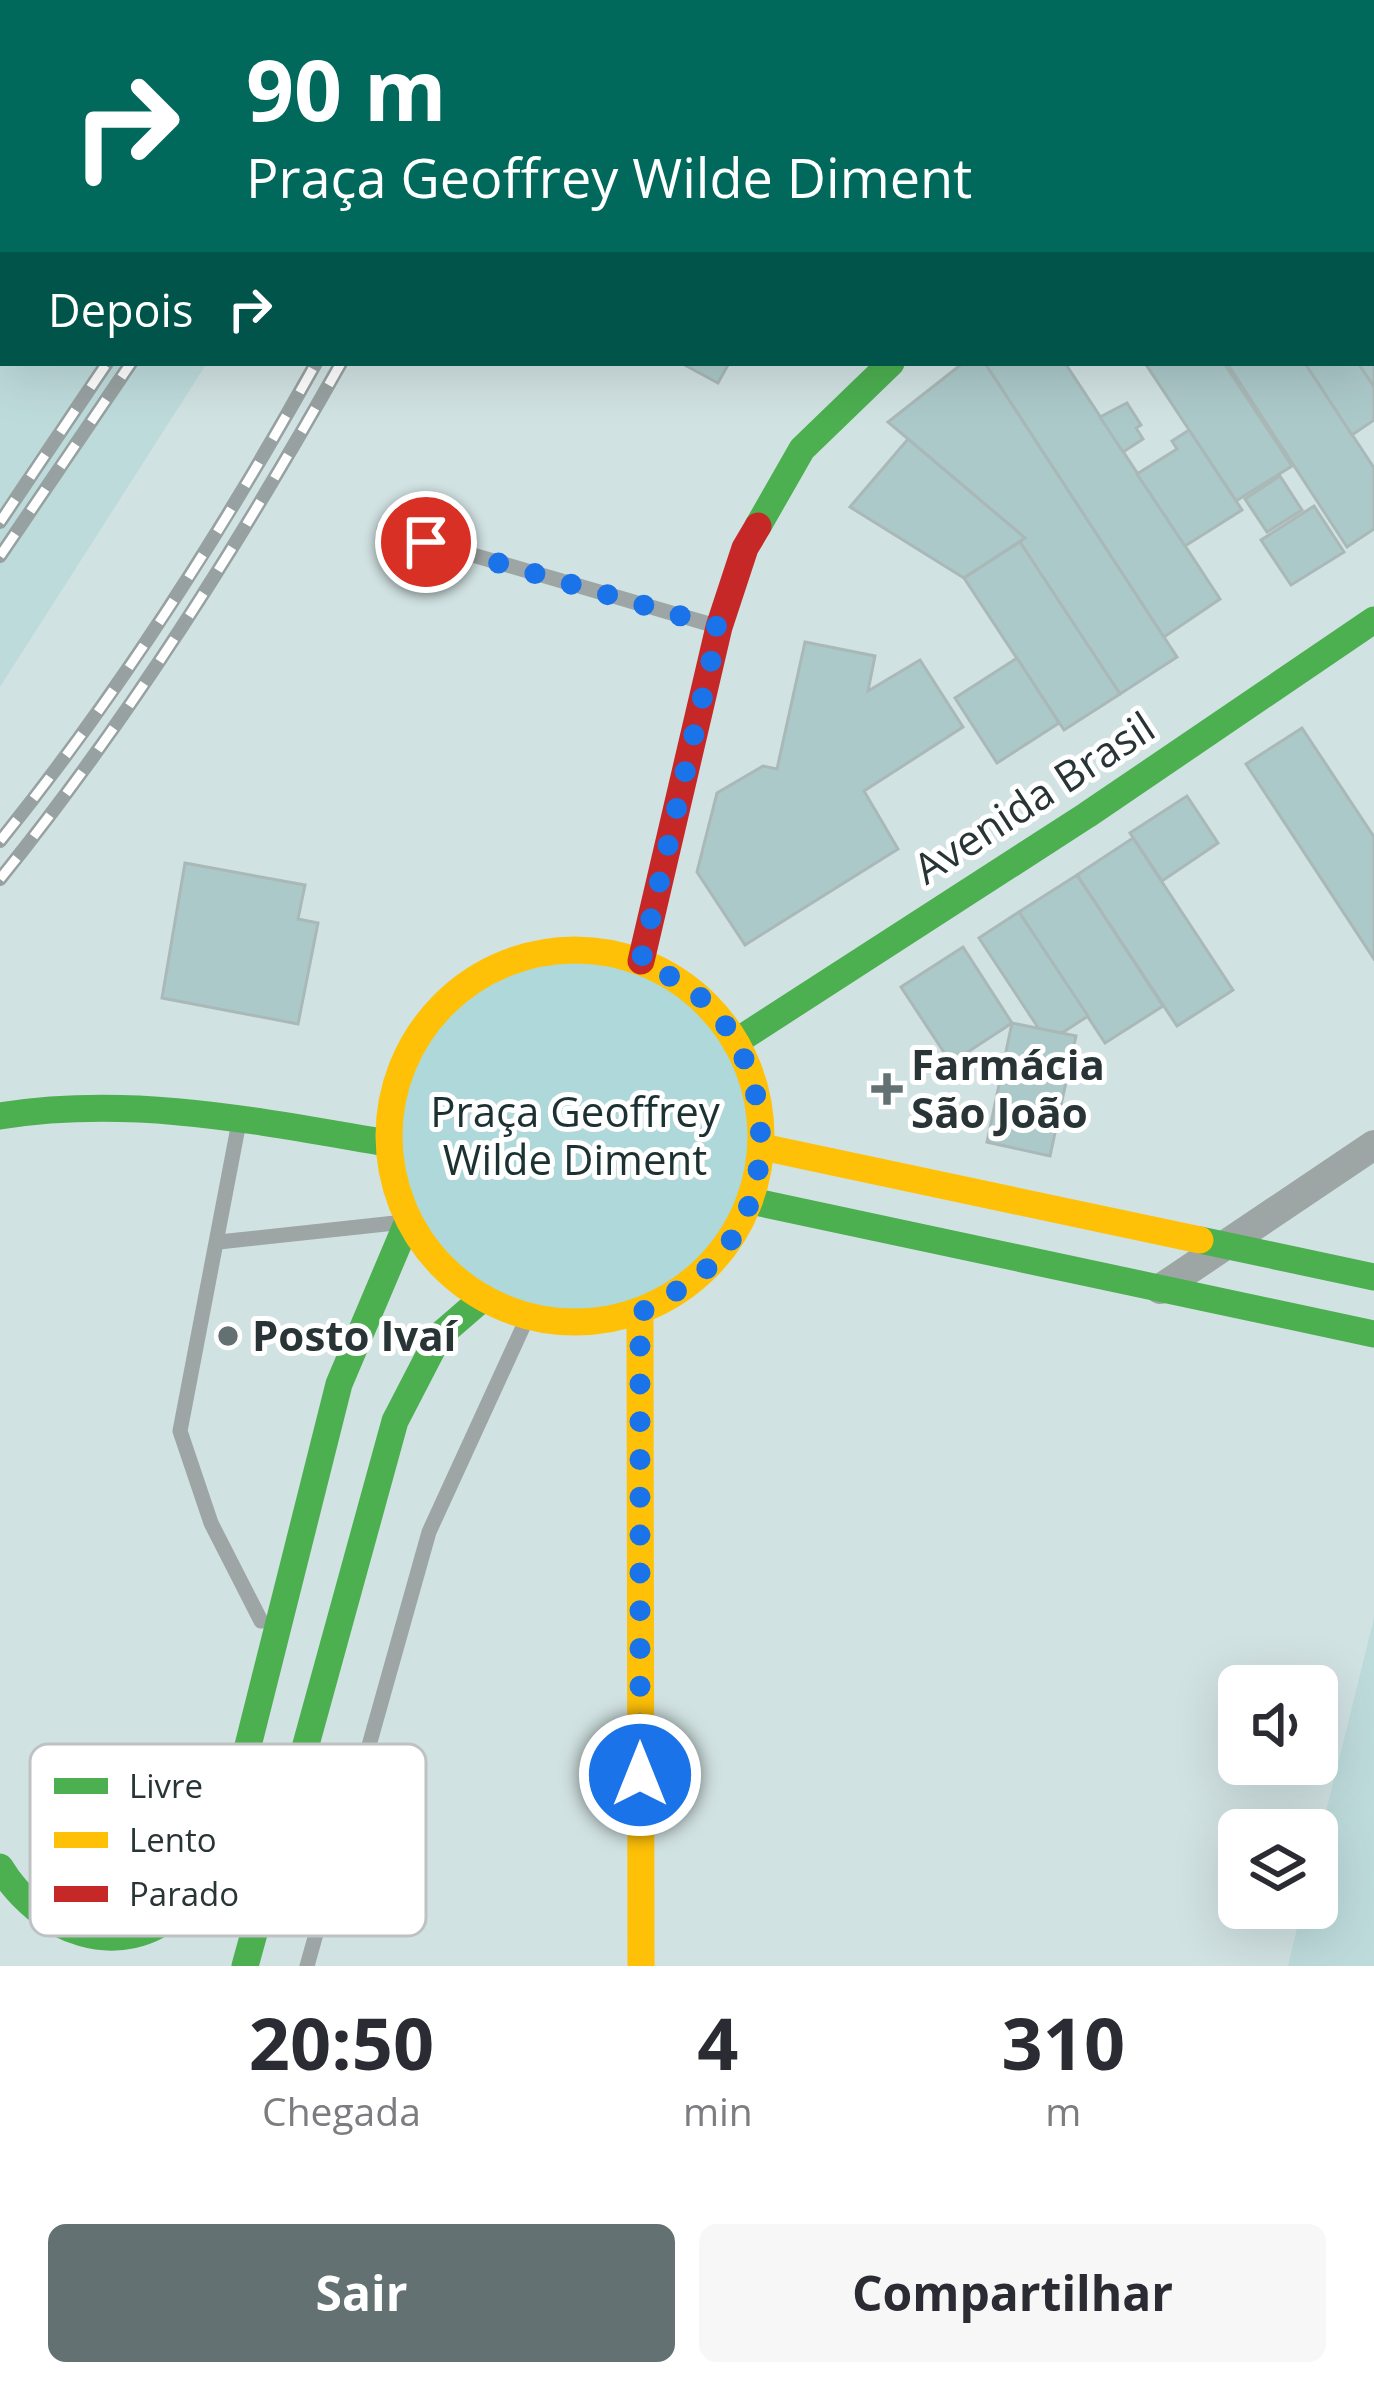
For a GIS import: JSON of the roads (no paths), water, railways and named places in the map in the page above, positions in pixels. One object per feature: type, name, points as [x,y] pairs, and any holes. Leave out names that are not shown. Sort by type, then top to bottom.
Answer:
[{"type":"main road","points":[[641,961],[719,627],[746,548],[802,449],[888,366]]},
{"type":"main road","name":"Avenida Brasil","points":[[737,1041],[1087,815],[1374,620]]},
{"type":"main road","points":[[581,949],[641,961],[686,985],[714,1010],[737,1041],[758,1093],[762,1147],[751,1201],[731,1239],[703,1272],[640,1313],[576,1323],[528,1316],[482,1298],[451,1276],[408,1221],[393,1184],[387,1143],[395,1083],[422,1028],[469,980],[520,957],[581,949]]},
{"type":"main road","points":[[0,1116],[119,1102],[173,1105],[387,1143]]},
{"type":"main road","points":[[762,1147],[1374,1277]]},
{"type":"main road","points":[[751,1201],[1374,1334]]},
{"type":"main road","points":[[248,1744],[339,1384],[408,1221]]},
{"type":"main road","points":[[306,1744],[395,1421],[439,1336],[482,1298]]},
{"type":"main road","points":[[640,1313],[640,1966]]},
{"type":"main road","points":[[0,1867],[30,1906]]},
{"type":"main road","points":[[82,1936],[126,1936]]},
{"type":"main road","points":[[245,1966],[253,1936]]},
{"type":"street","points":[[1160,1289],[1374,1145]]},
{"type":"lane","points":[[384,529],[719,627]]},
{"type":"lane","points":[[240,1119],[180,1431],[211,1523],[273,1643]]},
{"type":"lane","points":[[219,1242],[408,1221]]},
{"type":"lane","points":[[369,1744],[429,1532],[528,1316]]},
{"type":"lane","points":[[307,1966],[315,1936]]},
{"type":"railway","points":[[0,522],[105,366]]},
{"type":"railway","points":[[0,556],[129,366]]},
{"type":"railway","points":[[0,841],[87,727],[168,609],[314,366]]},
{"type":"railway","points":[[0,879],[94,756],[181,628],[339,366]]},
{"type":"place","name":"Farmácia São João","points":[[887,1089]]},
{"type":"place","name":"Posto Ivaí","points":[[228,1336]]},
{"type":"park label","name":"Praça Geoffrey Wilde Diment","points":[[575,1136]]}]
